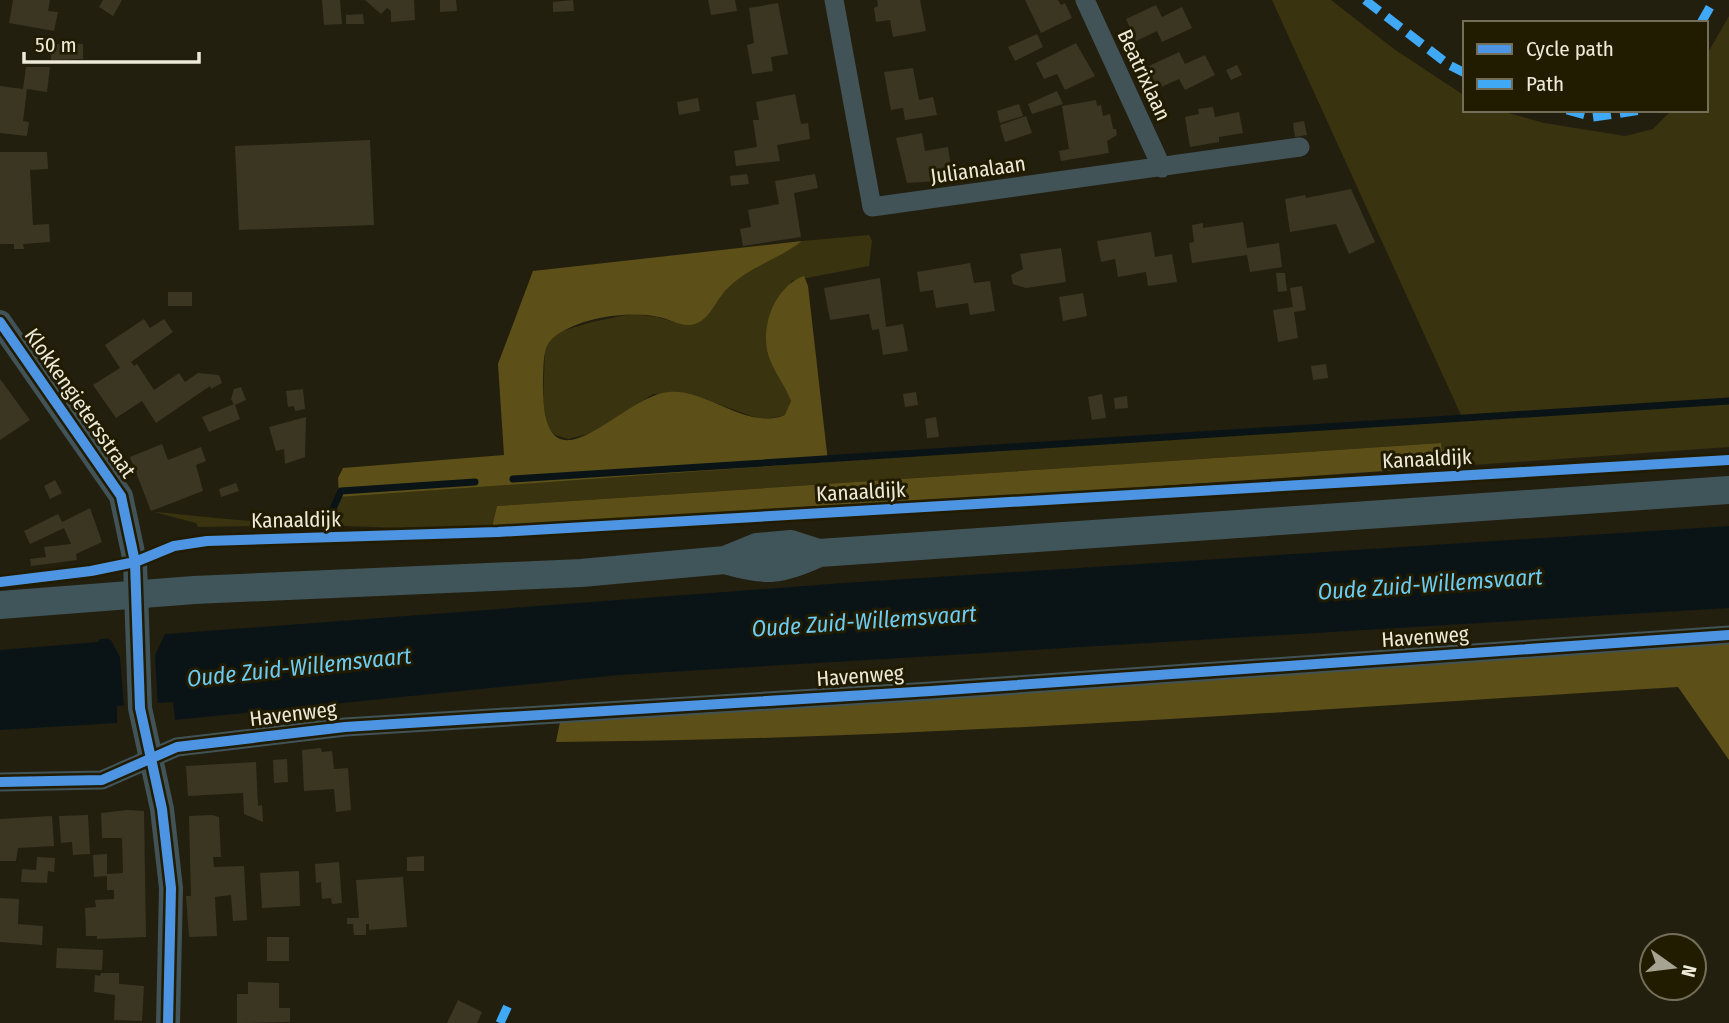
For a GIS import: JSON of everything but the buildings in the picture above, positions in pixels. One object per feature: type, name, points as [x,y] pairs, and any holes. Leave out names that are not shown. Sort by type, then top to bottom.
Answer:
[{"type":"main road","points":[[0,605],[136,594],[581,573],[725,560],[758,569],[792,566],[819,553],[1729,490]]},
{"type":"street","name":"Julianalaan","points":[[834,0],[872,207],[1300,147]]},
{"type":"street","name":"Beatrixlaan","points":[[1084,0],[1162,168]]},
{"type":"street","name":"Klokkengietersstraat","points":[[0,322],[121,496],[134,553],[140,708],[162,809],[171,888],[168,1023]]},
{"type":"street","name":"Havenweg","points":[[0,782],[102,780],[177,747],[345,727],[945,690],[1729,635]]},
{"type":"shaded area","points":[[1272,0],[1331,0],[1394,49],[1463,95],[1463,112],[1505,112],[1544,123],[1625,136],[1653,129],[1670,112],[1708,112],[1708,53],[1729,16],[1729,447],[1444,467],[1441,443],[497,506],[491,531],[315,525],[198,527],[196,523],[154,512],[272,522],[296,521],[333,514],[339,497],[1461,415]]},
{"type":"shaded area","points":[[869,235],[872,241],[869,266],[791,281],[788,392],[791,401],[786,415],[762,420],[688,393],[653,394],[596,432],[568,439],[555,435],[548,428],[543,402],[545,351],[549,341],[562,331],[631,314],[682,324],[710,312],[727,288],[749,270],[802,241]]},
{"type":"shaded area","points":[[802,241],[738,279],[725,291],[710,313],[695,324],[681,324],[646,315],[618,315],[588,321],[562,332],[552,339],[545,352],[543,379],[546,416],[555,435],[569,440],[587,435],[629,409],[669,392],[699,397],[756,418],[785,415],[791,401],[769,357],[767,328],[773,306],[779,296],[794,281],[804,276],[808,286],[828,462],[339,497],[338,478],[343,468],[504,455],[498,364],[533,271]]},
{"type":"shaded area","points":[[1441,443],[1444,467],[491,531],[497,506]]},
{"type":"shaded area","points":[[1729,643],[1729,760],[1678,687],[977,729],[696,740],[556,742],[561,717]]},
{"type":"water","name":"Oude Zuid-Willemsvaart","points":[[1729,526],[1729,608],[619,675],[175,720],[173,702],[117,706],[117,723],[0,730],[0,650],[98,642],[100,639],[844,583]]},
{"type":"pier","points":[[166,632],[155,655],[158,707],[124,708],[120,657],[111,640],[103,636]]},
{"type":"waterway","points":[[513,479],[1729,401]]},
{"type":"waterway","points":[[331,513],[341,491],[475,482]]},
{"type":"marked path","points":[[1365,0],[1449,65],[1463,72]]},
{"type":"marked path","points":[[1702,21],[1714,0]]},
{"type":"marked path","points":[[1574,112],[1593,117],[1628,112]]},
{"type":"marked path","points":[[500,1023],[511,999]]},
{"type":"cycle path","points":[[0,322],[121,496],[135,562],[140,708],[162,809],[171,888],[168,1023]]},
{"type":"cycle path","name":"Kanaaldijk","points":[[0,582],[91,571],[135,562],[174,546],[207,541],[498,532],[1729,460]]},
{"type":"cycle path","points":[[0,782],[102,780],[177,747],[345,727],[931,691],[1729,635]]}]
